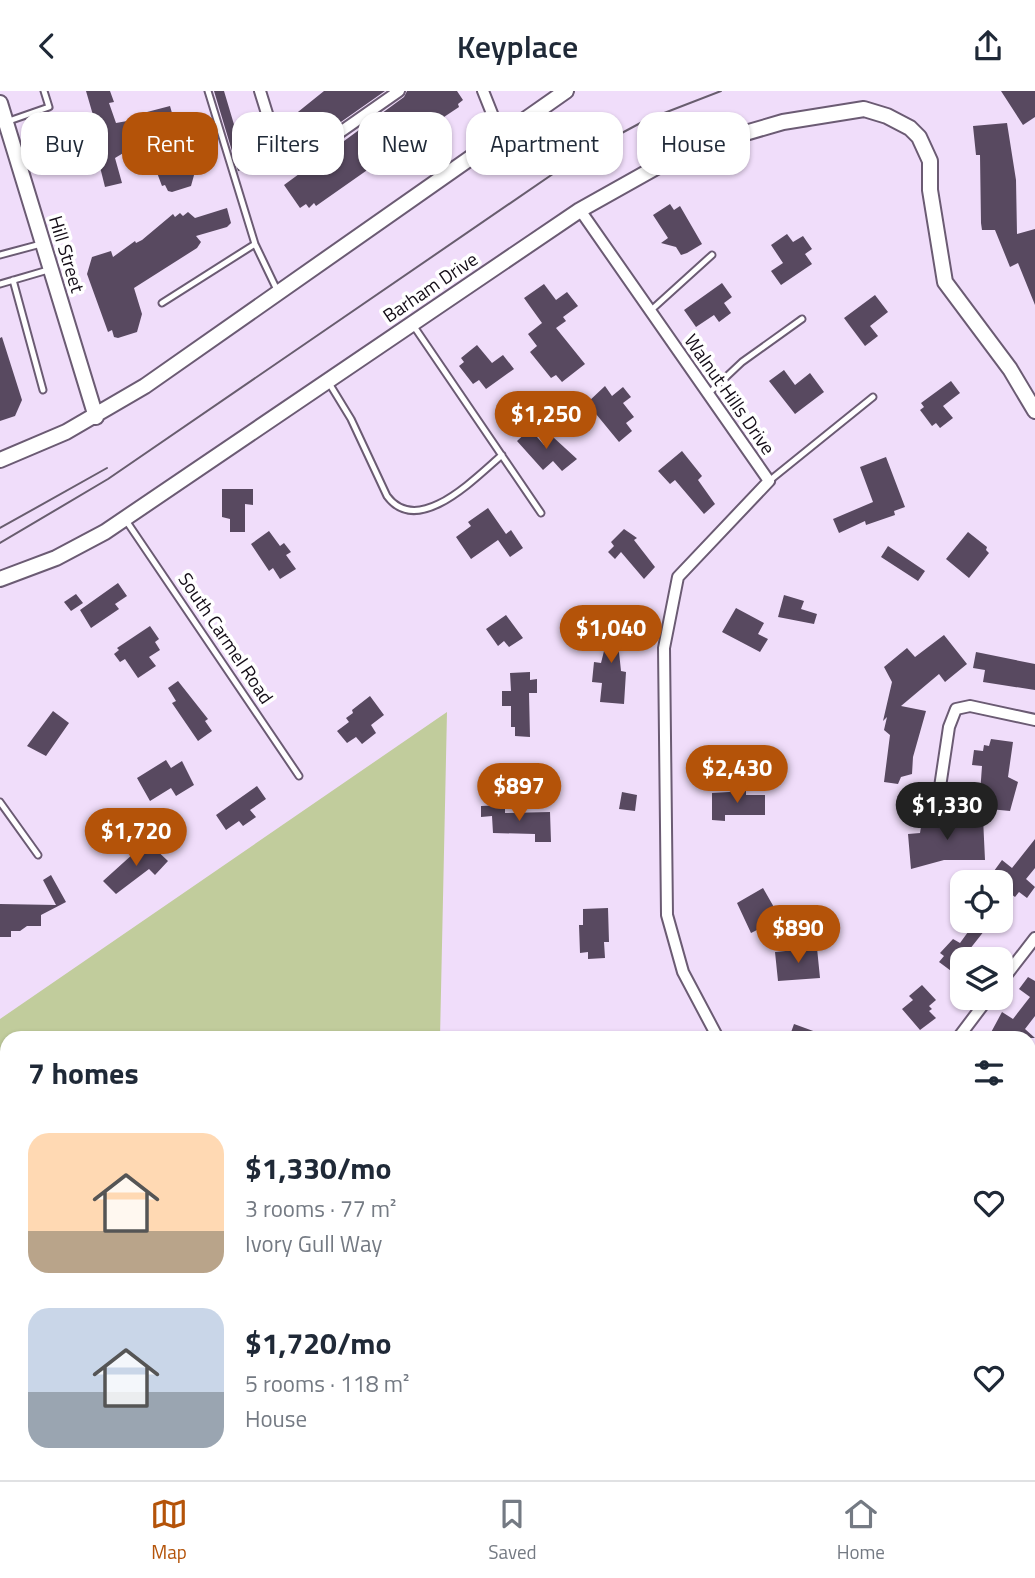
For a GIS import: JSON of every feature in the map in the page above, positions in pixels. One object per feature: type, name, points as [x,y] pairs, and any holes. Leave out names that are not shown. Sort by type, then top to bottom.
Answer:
[{"type":"street","points":[[260,91],[279,152],[296,163],[396,93]]},
{"type":"street","points":[[483,91],[491,112]]},
{"type":"street","points":[[536,112],[566,91]]},
{"type":"street","name":"Hill Street","points":[[0,103],[96,417]]},
{"type":"street","name":"Barham Drive","points":[[0,579],[56,558],[125,519],[580,209],[687,151],[783,121],[864,109],[910,128],[919,137],[930,161],[930,190],[945,282],[1010,369],[1035,411]]},
{"type":"street","points":[[0,460],[96,417],[279,293],[466,161]]},
{"type":"street","name":"Walnut Hills Drive","points":[[580,209],[649,312],[769,481],[678,576],[664,648],[667,915],[682,972],[714,1031]]},
{"type":"street","points":[[940,787],[948,727],[956,709],[970,706],[1035,720]]},
{"type":"street","points":[[1013,966],[1035,938]]},
{"type":"street","points":[[963,1031],[979,1010]]},
{"type":"lane","points":[[6,121],[49,107],[44,91]]},
{"type":"lane","points":[[208,91],[255,244],[279,293]]},
{"type":"lane","points":[[0,255],[44,243]]},
{"type":"lane","points":[[162,303],[255,244]]},
{"type":"lane","points":[[649,312],[712,255]]},
{"type":"lane","points":[[0,284],[51,269]]},
{"type":"lane","points":[[13,280],[43,390]]},
{"type":"lane","points":[[708,394],[743,362],[802,319]]},
{"type":"lane","points":[[411,323],[541,513]]},
{"type":"lane","points":[[327,380],[351,419],[387,496],[395,507],[405,512],[419,512],[437,505],[502,455]]},
{"type":"lane","points":[[769,481],[873,397]]},
{"type":"lane","name":"South Carmel Road","points":[[125,519],[299,776]]},
{"type":"lane","points":[[0,802],[38,855]]},
{"type":"green space","points":[[447,712],[440,1031],[0,1031],[0,1019]]},
{"type":"building","points":[[86,91],[110,91],[114,102],[109,103],[116,123],[122,122],[122,154],[115,158],[122,183],[105,187],[102,175],[108,175],[108,112],[92,112]]},
{"type":"building","points":[[214,91],[224,91],[232,118],[232,151]]},
{"type":"building","points":[[324,91],[385,91],[344,120],[344,112],[298,112]]},
{"type":"building","points":[[407,91],[457,91],[463,100],[452,112],[384,112],[404,97]]},
{"type":"building","points":[[1001,91],[1035,91],[1035,117],[1023,125]]},
{"type":"building","points":[[170,106],[172,112],[147,112]]},
{"type":"building","points":[[1007,123],[1016,180],[1017,234],[1035,229],[1035,305],[1018,263],[1010,267],[995,230],[982,230],[980,155],[976,155],[973,126]]},
{"type":"building","points":[[358,131],[358,175],[360,175],[316,206],[314,203],[309,208],[306,204],[300,208],[284,185],[298,175],[344,175],[344,141]]},
{"type":"building","points":[[158,175],[194,175],[191,186],[172,192],[168,191],[165,185],[162,186]]},
{"type":"building","points":[[670,204],[674,210],[680,206],[702,244],[681,255],[676,247],[661,243],[668,238],[653,215]]},
{"type":"building","points":[[227,208],[231,223],[227,227],[196,236],[201,242],[197,248],[134,288],[142,314],[137,332],[118,338],[114,337],[112,330],[108,332],[87,274],[92,257],[111,251],[113,257],[135,241],[136,243],[142,240],[173,214],[175,217],[180,213],[183,216],[188,212],[195,218]]},
{"type":"building","points":[[787,234],[793,242],[803,236],[812,249],[805,254],[812,264],[781,285],[771,271],[783,263],[771,245]]},
{"type":"building","points":[[722,283],[732,297],[724,303],[731,313],[719,322],[714,315],[696,327],[684,310]]},
{"type":"building","points":[[544,284],[556,300],[567,292],[578,306],[563,317],[566,321],[556,328],[585,364],[562,382],[556,375],[551,378],[530,352],[537,346],[528,334],[542,323],[524,298]]},
{"type":"building","points":[[875,295],[888,312],[870,326],[878,336],[865,346],[844,318]]},
{"type":"building","points":[[2,337],[22,400],[15,416],[0,421],[0,338]]},
{"type":"building","points":[[477,345],[492,363],[503,355],[514,369],[486,389],[479,380],[473,384],[459,366],[464,362],[461,358]]},
{"type":"building","points":[[784,370],[795,385],[810,373],[824,392],[795,414],[769,381]]},
{"type":"building","points":[[951,381],[960,393],[943,406],[953,418],[940,428],[936,423],[932,426],[920,410],[924,407],[921,403]]},
{"type":"building","points":[[605,386],[612,396],[623,387],[631,397],[623,403],[634,417],[626,423],[632,431],[619,442],[587,403]]},
{"type":"building","points":[[530,429],[544,445],[553,437],[577,459],[562,471],[553,461],[543,470],[517,441]]},
{"type":"building","points":[[682,451],[702,476],[698,480],[715,504],[704,514],[675,480],[670,484],[658,471]]},
{"type":"building","points":[[886,457],[905,507],[894,511],[895,515],[866,525],[865,521],[839,533],[833,519],[873,502],[860,467]]},
{"type":"building","points":[[222,489],[253,489],[253,505],[245,504],[245,532],[230,532],[230,519],[222,517]]},
{"type":"building","points":[[488,508],[506,534],[511,530],[523,548],[510,557],[498,540],[471,559],[456,537],[471,526],[468,522]]},
{"type":"building","points":[[624,529],[637,538],[634,540],[655,567],[644,579],[621,552],[615,559],[608,552],[614,546],[611,542]]},
{"type":"building","points":[[269,531],[280,546],[284,543],[291,552],[286,555],[296,569],[280,579],[273,568],[269,571],[251,544]]},
{"type":"building","points":[[968,532],[987,547],[989,553],[969,578],[946,559]]},
{"type":"building","points":[[888,546],[925,571],[918,581],[881,557]]},
{"type":"building","points":[[118,583],[127,596],[115,604],[119,609],[91,628],[80,610]]},
{"type":"building","points":[[76,594],[83,603],[71,611],[64,602]]},
{"type":"building","points":[[784,595],[804,601],[801,609],[817,614],[814,624],[778,617]]},
{"type":"building","points":[[736,608],[764,623],[758,634],[768,639],[760,652],[722,632]]},
{"type":"building","points":[[608,609],[621,610],[615,652],[619,652],[621,671],[626,672],[624,704],[600,702],[602,683],[592,682],[594,662],[601,663],[604,651]]},
{"type":"building","points":[[506,615],[523,638],[509,647],[504,641],[498,646],[486,629]]},
{"type":"building","points":[[150,626],[159,639],[155,642],[160,650],[149,657],[156,666],[138,678],[125,659],[120,662],[114,654],[119,650],[117,648]]},
{"type":"building","points":[[944,635],[967,664],[945,682],[939,674],[901,706],[926,711],[913,757],[912,774],[901,777],[898,784],[884,782],[890,735],[884,730],[887,717],[883,721],[892,682],[884,667],[907,648],[915,657]]},
{"type":"building","points":[[976,652],[1035,664],[1035,690],[983,682],[985,670],[973,668]]},
{"type":"building","points":[[530,672],[530,680],[537,679],[537,693],[529,693],[530,737],[515,736],[515,727],[511,727],[511,706],[502,706],[502,691],[511,691],[510,673]]},
{"type":"building","points":[[178,681],[208,719],[205,721],[212,731],[198,741],[172,703],[176,701],[168,688]]},
{"type":"building","points":[[370,696],[384,715],[371,725],[376,733],[362,744],[356,737],[347,743],[337,731],[349,722],[346,718],[353,713],[352,710]]},
{"type":"building","points":[[53,711],[69,723],[46,756],[27,746]]},
{"type":"building","points":[[991,739],[1013,742],[1008,777],[1018,782],[1010,811],[979,808],[982,766],[972,765],[974,750],[983,751],[984,745],[989,746]]},
{"type":"building","points":[[166,760],[171,768],[182,761],[194,785],[176,796],[171,788],[150,801],[137,778]]},
{"type":"building","points":[[257,786],[266,799],[250,810],[256,817],[243,826],[239,821],[226,830],[216,815]]},
{"type":"building","points":[[746,791],[746,795],[765,795],[765,815],[725,815],[725,821],[712,820],[712,793]]},
{"type":"building","points":[[622,792],[637,795],[635,811],[619,809]]},
{"type":"building","points":[[505,805],[505,813],[550,812],[551,842],[535,842],[535,834],[493,833],[492,816],[481,817],[481,806]]},
{"type":"building","points":[[983,818],[985,860],[944,860],[911,869],[908,834],[920,833],[922,821]]},
{"type":"building","points":[[1035,839],[1035,868],[1026,879],[1035,887],[1027,898],[1019,892],[1015,897],[1013,896],[1013,870],[995,870],[1002,860],[1012,868]]},
{"type":"building","points":[[144,844],[149,849],[152,846],[168,861],[155,875],[149,869],[116,894],[103,881]]},
{"type":"building","points":[[51,875],[66,902],[41,915],[41,926],[27,926],[20,931],[11,931],[11,937],[0,937],[0,904],[56,905],[43,880]]},
{"type":"building","points":[[763,888],[779,916],[769,922],[775,933],[764,939],[759,929],[751,933],[737,903]]},
{"type":"building","points":[[608,908],[609,942],[604,942],[605,958],[588,959],[588,952],[580,953],[579,925],[583,925],[583,909]]},
{"type":"building","points":[[967,933],[983,933],[971,947],[950,947],[950,970],[939,962],[944,956],[940,953],[953,939],[960,943]]},
{"type":"building","points":[[817,948],[820,978],[778,981],[775,952]]},
{"type":"building","points":[[1028,977],[1035,981],[1035,1016],[1025,1029],[1027,1031],[992,1031],[1002,1012],[1013,1019],[1030,997],[1019,989]]},
{"type":"building","points":[[922,985],[936,1000],[929,1006],[932,1009],[929,1011],[936,1018],[920,1030],[902,1009],[913,1000],[909,996]]},
{"type":"building","points":[[794,1024],[813,1031],[792,1031]]},
{"type":"tram line","points":[[0,543],[108,479],[579,156],[646,120],[721,91]]},
{"type":"tram line","points":[[0,528],[107,468]]}]
